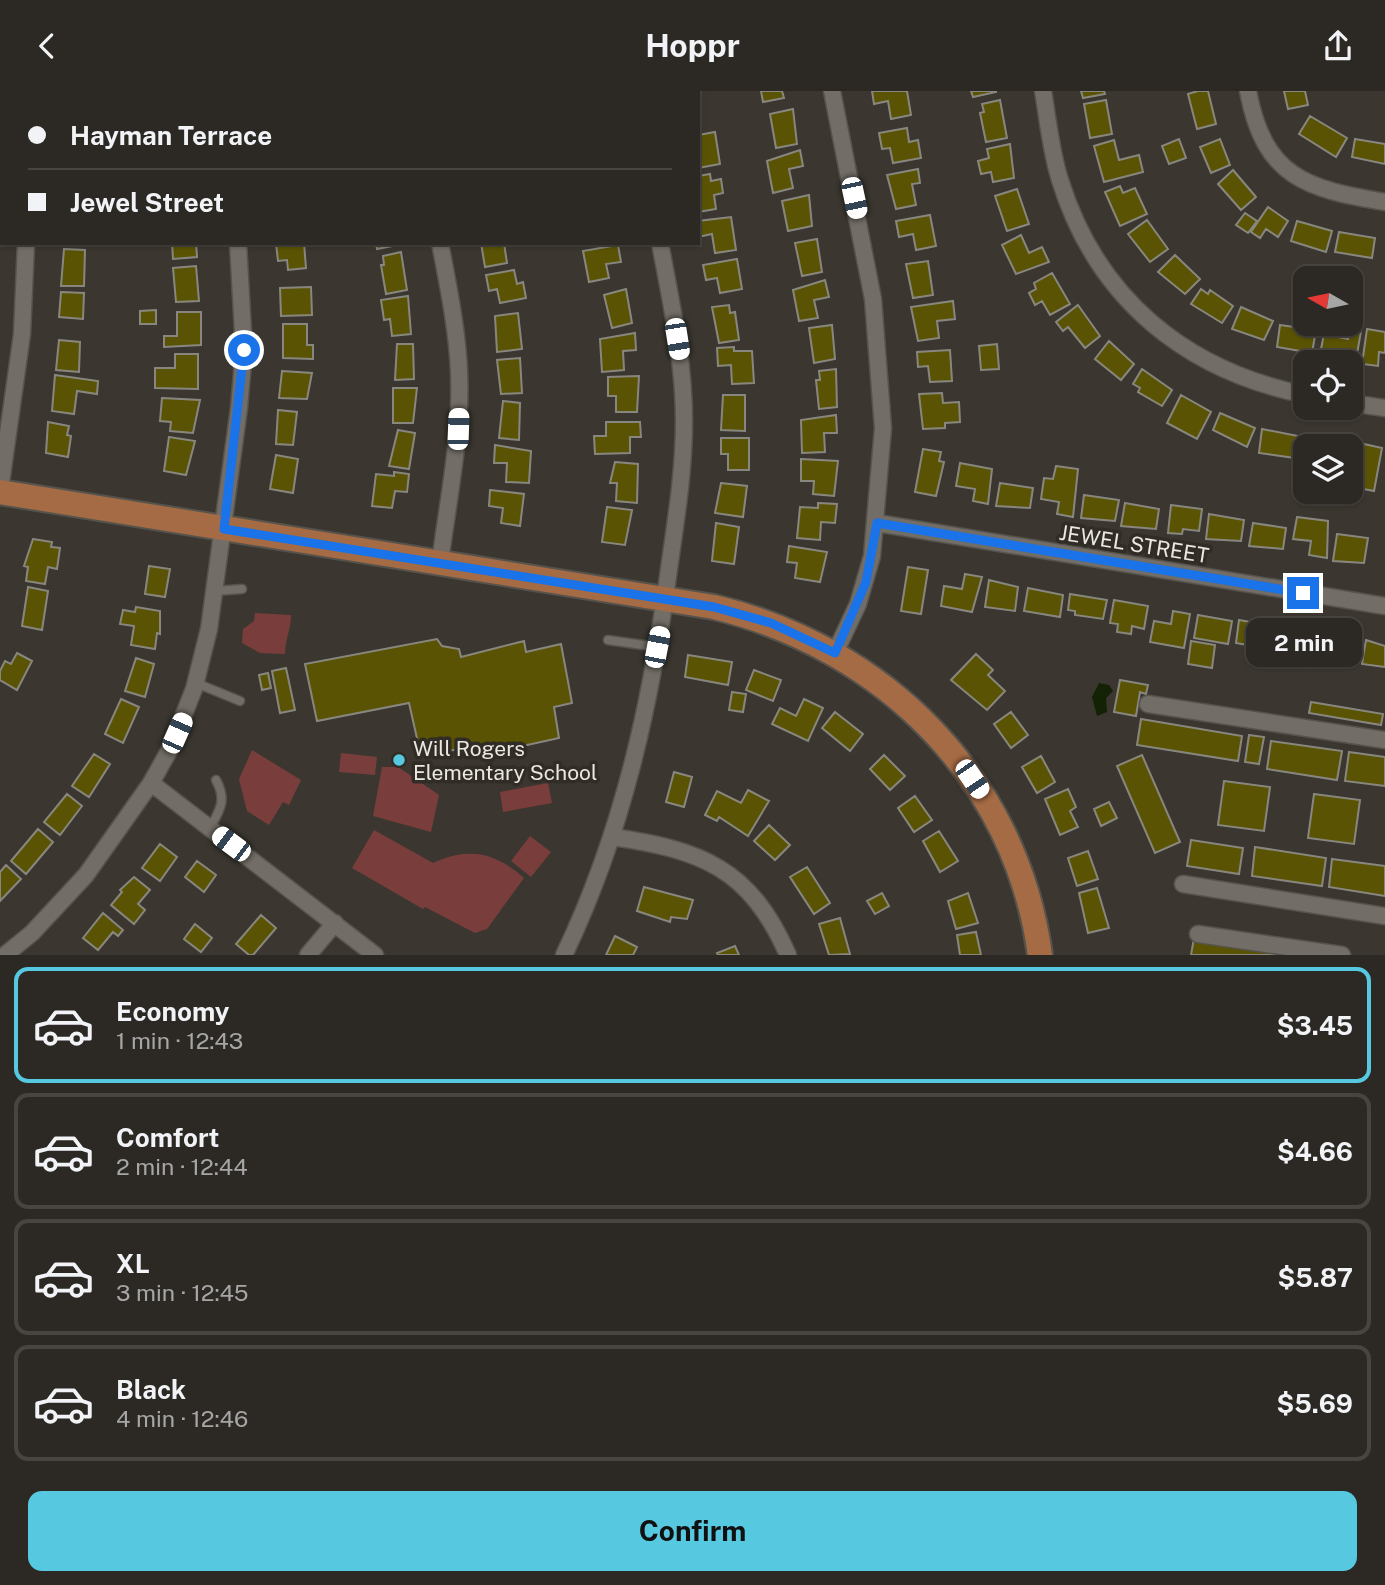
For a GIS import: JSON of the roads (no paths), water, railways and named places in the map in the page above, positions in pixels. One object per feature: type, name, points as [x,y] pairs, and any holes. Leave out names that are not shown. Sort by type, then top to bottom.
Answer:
[{"type":"main road","points":[[0,491],[666,598],[714,607],[771,623],[835,653],[875,679],[919,716],[975,784],[1014,856],[1034,920],[1040,955]]},
{"type":"street","points":[[832,91],[864,249],[878,349],[883,428],[877,523],[866,582],[835,653]]},
{"type":"street","points":[[1043,91],[1060,179],[1070,207],[1082,233],[1116,286],[1153,325],[1198,358],[1240,377],[1293,391]]},
{"type":"street","points":[[1248,91],[1260,136],[1281,166],[1311,186],[1385,202]]},
{"type":"street","points":[[0,491],[22,334],[26,245]]},
{"type":"street","points":[[5,955],[32,933],[86,875],[151,783],[184,717],[196,683],[224,529],[244,350],[238,245]]},
{"type":"street","points":[[440,245],[454,319],[459,399],[455,459],[440,563]]},
{"type":"street","points":[[564,955],[585,911],[613,837],[635,761],[666,598],[682,480],[684,420],[680,359],[660,245]]},
{"type":"street","points":[[1363,405],[1385,408]]},
{"type":"street","name":"JEWEL STREET","points":[[877,523],[1385,606]]},
{"type":"street","points":[[1148,704],[1385,740]]},
{"type":"street","points":[[151,783],[375,955]]},
{"type":"street","points":[[613,837],[682,850],[718,866],[767,915],[788,955]]},
{"type":"street","points":[[1183,884],[1385,916]]},
{"type":"street","points":[[308,955],[335,923]]},
{"type":"street","points":[[1198,934],[1342,955]]},
{"type":"lane","points":[[215,590],[242,589]]},
{"type":"lane","points":[[608,640],[657,647]]},
{"type":"lane","points":[[196,683],[240,701]]},
{"type":"lane","points":[[210,828],[223,803],[223,792],[216,780]]},
{"type":"place","name":"Will Rogers Elementary School","points":[[399,760]]}]
